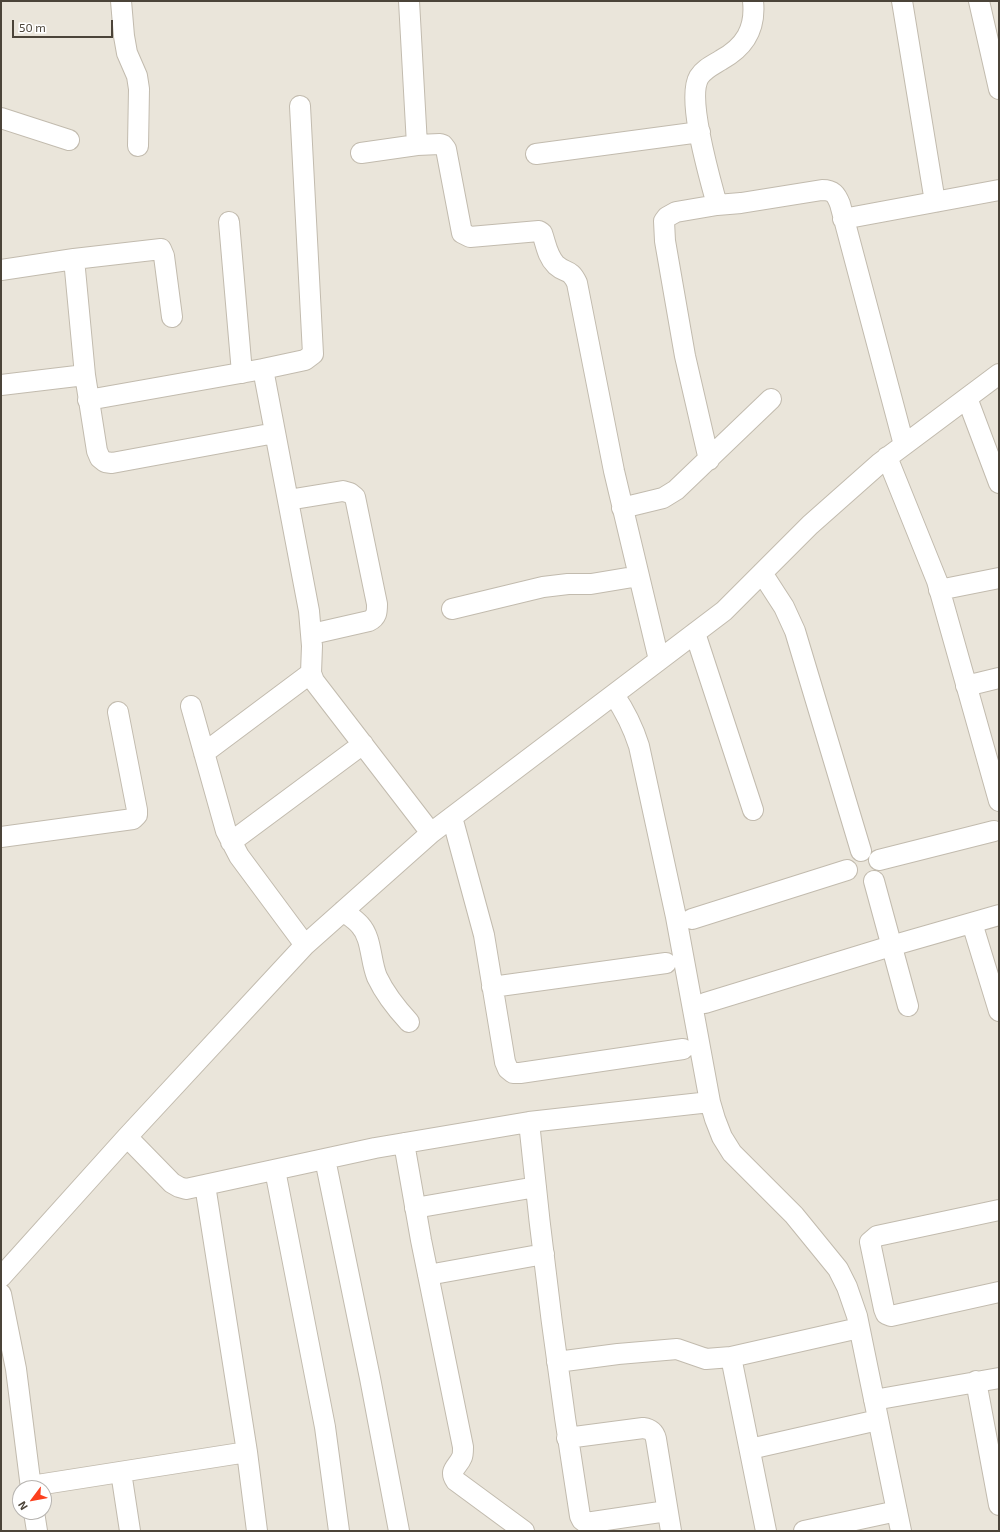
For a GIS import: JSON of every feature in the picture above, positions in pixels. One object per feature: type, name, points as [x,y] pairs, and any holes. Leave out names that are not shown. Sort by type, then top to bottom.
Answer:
[{"type":"street","points":[[121,1],[127,53],[137,76],[139,89],[138,146]]},
{"type":"street","points":[[409,1],[417,145]]},
{"type":"street","points":[[717,205],[700,132],[695,89],[699,77],[708,68],[728,56],[747,37],[751,30],[754,14],[754,1]]},
{"type":"street","points":[[902,1],[935,202]]},
{"type":"street","points":[[979,1],[999,89]]},
{"type":"street","points":[[88,400],[263,369],[305,360],[313,354],[300,106]]},
{"type":"street","points":[[1,118],[69,140]]},
{"type":"street","points":[[536,154],[700,132]]},
{"type":"street","points":[[361,153],[417,145],[443,145],[446,149],[462,233],[470,237],[539,231],[542,233],[553,261],[574,276],[577,283],[622,508],[659,660]]},
{"type":"street","points":[[708,460],[684,356],[663,227],[664,221],[672,213],[822,190],[830,190],[834,193],[844,219],[904,445]]},
{"type":"street","points":[[844,219],[999,190]]},
{"type":"street","points":[[229,222],[242,373]]},
{"type":"street","points":[[1,270],[74,258],[161,249],[164,256],[172,317]]},
{"type":"street","points":[[74,258],[88,400],[96,451],[100,458],[105,462],[112,463],[275,433]]},
{"type":"street","points":[[263,369],[309,611],[312,634],[311,673],[314,681],[431,833]]},
{"type":"street","points":[[1,385],[85,374]]},
{"type":"street","points":[[1,1277],[127,1137],[304,945],[431,833],[724,611],[810,525],[888,457],[999,374]]},
{"type":"street","points":[[967,398],[999,483]]},
{"type":"street","points":[[622,508],[663,498],[676,490],[770,399]]},
{"type":"street","points":[[888,457],[939,590],[999,801]]},
{"type":"street","points":[[288,500],[343,491],[350,493],[355,497],[377,604],[377,612],[374,618],[369,621],[312,634]]},
{"type":"street","points":[[762,573],[784,607],[795,631],[861,851]]},
{"type":"street","points":[[452,609],[544,586],[591,584],[639,576]]},
{"type":"street","points":[[939,590],[999,578]]},
{"type":"street","points":[[695,633],[753,810]]},
{"type":"street","points":[[204,753],[311,673]]},
{"type":"street","points":[[966,686],[999,678]]},
{"type":"street","points":[[614,695],[624,709],[633,728],[639,746],[676,917],[710,1102],[715,1120],[722,1138],[732,1153],[794,1215],[838,1269],[850,1295],[859,1328],[901,1531]]},
{"type":"street","points":[[192,706],[226,831],[231,842],[239,856],[304,945]]},
{"type":"street","points":[[1,837],[133,819],[137,815],[118,712]]},
{"type":"street","points":[[231,842],[363,744]]},
{"type":"street","points":[[452,817],[484,934],[505,1062],[508,1069],[513,1073],[683,1050]]},
{"type":"street","points":[[879,860],[994,831]]},
{"type":"street","points":[[861,851],[871,853],[879,860],[880,872],[874,881],[868,884],[857,883],[852,880],[848,870],[849,860],[852,856],[861,851]]},
{"type":"street","points":[[692,919],[848,870]]},
{"type":"street","points":[[874,881],[908,1006]]},
{"type":"street","points":[[343,911],[360,925],[366,934],[377,977],[396,1007],[409,1022]]},
{"type":"street","points":[[705,1003],[891,946],[999,915]]},
{"type":"street","points":[[972,923],[999,1010]]},
{"type":"street","points":[[492,987],[666,963]]},
{"type":"street","points":[[127,1137],[172,1183],[179,1188],[186,1189],[404,1143],[529,1122],[710,1102]]},
{"type":"street","points":[[529,1122],[567,1438],[582,1520],[590,1522],[667,1511]]},
{"type":"street","points":[[404,1143],[428,1275],[463,1447],[462,1457],[454,1468],[452,1473],[453,1477],[456,1481],[524,1531]]},
{"type":"street","points":[[325,1159],[370,1378],[399,1531]]},
{"type":"street","points":[[275,1170],[325,1427],[339,1531]]},
{"type":"street","points":[[204,1185],[247,1452],[257,1531]]},
{"type":"street","points":[[415,1208],[536,1188]]},
{"type":"street","points":[[999,1210],[877,1236],[870,1242],[886,1314],[891,1316],[999,1292]]},
{"type":"street","points":[[428,1275],[544,1254]]},
{"type":"street","points":[[850,1295],[880,1289]]},
{"type":"street","points":[[1,1294],[16,1369],[30,1480]]},
{"type":"street","points":[[557,1362],[618,1354],[677,1350],[706,1359],[732,1358],[859,1328]]},
{"type":"street","points":[[732,1358],[766,1531]]},
{"type":"street","points":[[874,1400],[999,1378]]},
{"type":"street","points":[[976,1381],[995,1462],[999,1505]]},
{"type":"street","points":[[750,1449],[878,1420]]},
{"type":"street","points":[[567,1438],[643,1428],[649,1429],[654,1433],[671,1531]]},
{"type":"street","points":[[52,1484],[247,1452]]},
{"type":"street","points":[[121,1472],[130,1531]]},
{"type":"street","points":[[804,1531],[897,1511]]},
{"type":"street","points":[[35,1520],[37,1531]]},
{"type":"shaded area","points":[[1,1],[999,1],[999,1531],[1,1531]]}]
